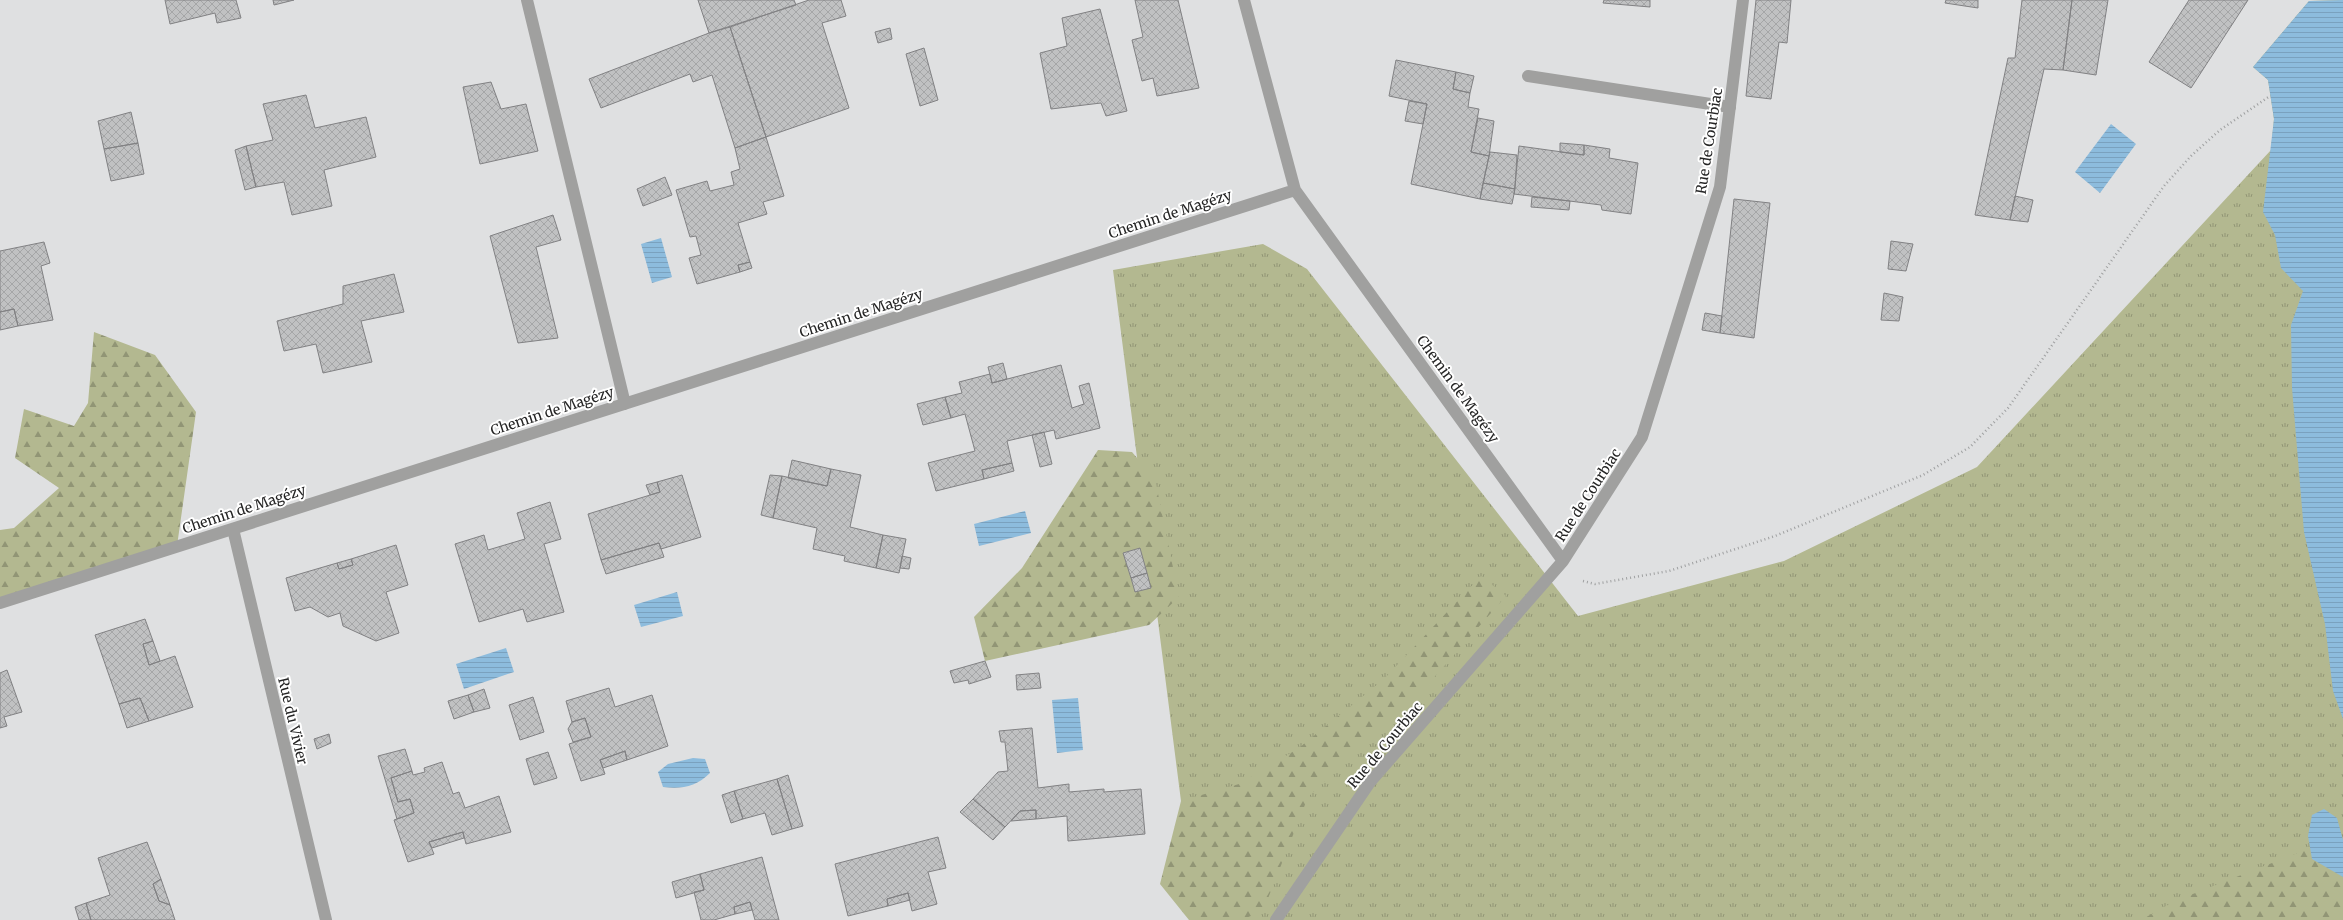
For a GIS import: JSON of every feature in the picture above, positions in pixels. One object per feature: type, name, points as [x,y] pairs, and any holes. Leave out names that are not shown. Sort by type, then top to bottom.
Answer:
[{"type":"street","points":[[527,0],[625,404]]},
{"type":"street","points":[[1244,0],[1295,190]]},
{"type":"street","name":"Rue de Courbiac","points":[[1276,920],[1370,782],[1564,561],[1642,437],[1720,187],[1743,0]]},
{"type":"street","points":[[1528,76],[1730,107]]},
{"type":"street","name":"Chemin de Magézy","points":[[0,603],[1295,190],[1564,561]]},
{"type":"street","name":"Rue du Vivier","points":[[233,528],[326,920]]},
{"type":"path","points":[[1552,574],[1595,584],[1669,571],[1775,536],[1923,475],[1970,447],[2008,408],[2164,186],[2191,156],[2220,130],[2270,96]]},
{"type":"green space","points":[[2343,0],[2343,920],[1232,920],[1181,801],[1113,270],[1263,244],[1307,269],[1578,616],[1784,561],[1977,467],[2271,150],[2274,119],[2268,80],[2253,67],[2309,1]]},
{"type":"green space","points":[[94,332],[155,355],[196,412],[177,546],[0,603],[0,530],[14,528],[59,488],[15,458],[24,409],[74,426],[88,403]]},
{"type":"green space","points":[[1098,450],[1132,452],[1155,479],[1179,597],[1149,625],[985,661],[974,617],[1022,568]]},
{"type":"green space","points":[[1481,576],[1506,596],[1430,682],[1308,797],[1263,911],[1241,920],[1189,920],[1160,884],[1181,801],[1239,784],[1299,748],[1384,679]]},
{"type":"green space","points":[[2310,848],[2312,859],[2343,877],[2343,920],[2141,920],[2175,901]]},
{"type":"water","points":[[2343,0],[2343,719],[2333,691],[2325,624],[2304,532],[2292,388],[2291,325],[2303,291],[2281,268],[2275,235],[2263,212],[2274,119],[2268,80],[2253,67],[2309,1]]},
{"type":"water","points":[[2111,124],[2136,144],[2100,193],[2075,172]]},
{"type":"water","points":[[661,238],[672,277],[652,283],[641,244]]},
{"type":"water","points":[[1025,511],[1031,533],[979,546],[974,524]]},
{"type":"water","points":[[677,592],[683,616],[641,627],[634,605]]},
{"type":"water","points":[[506,648],[514,672],[464,689],[456,664]]},
{"type":"water","points":[[1078,698],[1083,750],[1057,753],[1052,700]]},
{"type":"water","points":[[693,758],[705,759],[710,773],[705,778],[688,786],[676,788],[663,787],[658,772],[668,764]]},
{"type":"water","points":[[2324,809],[2337,818],[2343,840],[2343,877],[2312,859],[2308,836],[2312,815]]},
{"type":"building","points":[[165,0],[236,0],[241,18],[217,23],[215,13],[170,24]]},
{"type":"building","points":[[273,0],[294,0],[274,5]]},
{"type":"building","points":[[698,0],[794,0],[796,5],[709,33]]},
{"type":"building","points":[[809,0],[841,0],[846,16],[822,23],[849,108],[766,137],[730,27]]},
{"type":"building","points":[[1135,0],[1178,0],[1199,88],[1157,96],[1153,78],[1142,81],[1132,40],[1143,37]]},
{"type":"building","points":[[1604,0],[1650,0],[1650,7],[1603,3]]},
{"type":"building","points":[[1756,0],[1791,0],[1787,43],[1779,42],[1771,99],[1746,96]]},
{"type":"building","points":[[1946,0],[1978,0],[1978,8],[1945,3]]},
{"type":"building","points":[[2022,0],[2072,0],[2063,70],[2044,69],[2010,220],[1975,215],[2008,58],[2015,58]]},
{"type":"building","points":[[2072,0],[2108,0],[2096,75],[2063,70]]},
{"type":"building","points":[[2189,0],[2248,0],[2191,88],[2149,62]]},
{"type":"building","points":[[1100,9],[1127,111],[1106,116],[1101,103],[1051,109],[1040,53],[1067,46],[1062,18]]},
{"type":"building","points":[[730,27],[766,137],[735,148],[712,75],[693,82],[690,74],[601,108],[589,79],[709,33]]},
{"type":"building","points":[[890,28],[892,39],[878,43],[875,32]]},
{"type":"building","points":[[924,48],[938,100],[920,106],[906,54]]},
{"type":"building","points":[[1396,60],[1456,72],[1453,89],[1470,93],[1468,107],[1479,109],[1471,152],[1489,156],[1480,199],[1411,184],[1427,104],[1389,96]]},
{"type":"building","points":[[1456,72],[1474,76],[1470,93],[1453,89]]},
{"type":"building","points":[[491,82],[501,109],[526,104],[538,151],[480,164],[463,87]]},
{"type":"building","points":[[306,95],[315,128],[366,117],[376,157],[324,170],[332,206],[292,215],[284,182],[256,187],[246,146],[273,140],[263,104]]},
{"type":"building","points":[[1409,101],[1427,104],[1423,124],[1405,121]]},
{"type":"building","points":[[131,112],[138,143],[104,149],[98,121]]},
{"type":"building","points":[[1478,118],[1494,121],[1489,156],[1471,152]]},
{"type":"building","points":[[766,137],[784,196],[763,202],[767,214],[738,223],[750,262],[738,265],[740,272],[697,284],[689,258],[701,255],[696,236],[690,237],[676,190],[707,181],[710,191],[734,185],[731,172],[740,169],[735,148]]},
{"type":"building","points":[[138,143],[144,174],[111,181],[104,149]]},
{"type":"building","points":[[1560,143],[1584,145],[1584,155],[1560,152]]},
{"type":"building","points":[[1584,145],[1610,149],[1609,158],[1638,163],[1631,214],[1602,210],[1601,205],[1514,194],[1519,146],[1584,155]]},
{"type":"building","points":[[246,146],[256,187],[245,190],[235,150]]},
{"type":"building","points":[[1490,152],[1517,155],[1515,189],[1483,183]]},
{"type":"building","points":[[665,177],[672,195],[643,206],[637,189]]},
{"type":"building","points":[[1483,183],[1515,189],[1512,204],[1480,199]]},
{"type":"building","points":[[2015,196],[2033,200],[2028,222],[2010,220]]},
{"type":"building","points":[[1532,197],[1570,201],[1569,210],[1531,207]]},
{"type":"building","points":[[1734,199],[1770,203],[1754,338],[1720,333]]},
{"type":"building","points":[[553,215],[561,240],[536,247],[558,338],[518,343],[490,236]]},
{"type":"building","points":[[1891,241],[1913,244],[1906,271],[1888,269]]},
{"type":"building","points":[[44,242],[50,263],[41,266],[53,320],[18,326],[14,309],[0,312],[0,251]]},
{"type":"building","points":[[750,262],[752,268],[740,272],[738,265]]},
{"type":"building","points":[[394,274],[404,312],[361,321],[372,362],[323,373],[316,344],[284,351],[277,321],[343,304],[343,286]]},
{"type":"building","points":[[1884,293],[1903,297],[1899,321],[1881,320]]},
{"type":"building","points":[[14,309],[18,326],[0,330],[0,312]]},
{"type":"building","points":[[1705,313],[1722,316],[1720,333],[1702,330]]},
{"type":"building","points":[[1003,363],[1007,379],[992,383],[988,367]]},
{"type":"building","points":[[1061,365],[1072,408],[1084,404],[1079,386],[1089,383],[1100,428],[1056,439],[1054,430],[1007,441],[1012,463],[982,470],[984,479],[936,491],[928,463],[975,451],[965,414],[951,418],[945,397],[962,393],[959,382],[990,374],[992,383]]},
{"type":"building","points":[[945,397],[951,418],[923,425],[917,404]]},
{"type":"building","points":[[1044,432],[1052,464],[1040,467],[1032,435]]},
{"type":"building","points":[[792,460],[831,469],[827,486],[788,478]]},
{"type":"building","points":[[1012,463],[1014,471],[984,479],[982,470]]},
{"type":"building","points":[[831,469],[861,475],[850,527],[883,535],[876,568],[844,561],[845,556],[813,549],[817,528],[773,518],[782,476],[827,486]]},
{"type":"building","points":[[682,475],[701,537],[661,549],[659,543],[601,560],[588,514],[660,492],[657,482]]},
{"type":"building","points":[[770,475],[782,476],[773,518],[761,515]]},
{"type":"building","points":[[657,482],[660,492],[650,495],[646,485]]},
{"type":"building","points":[[550,502],[561,539],[544,544],[564,612],[527,622],[523,609],[479,622],[455,544],[484,535],[488,550],[525,539],[517,513]]},
{"type":"building","points":[[883,535],[906,539],[899,573],[876,568]]},
{"type":"building","points":[[659,543],[664,557],[606,574],[601,560]]},
{"type":"building","points":[[396,545],[408,585],[386,592],[399,633],[376,641],[343,626],[340,613],[328,617],[310,607],[295,611],[286,578],[337,563],[339,569],[353,565],[351,559]]},
{"type":"building","points":[[1140,548],[1147,573],[1131,578],[1123,553]]},
{"type":"building","points":[[902,556],[911,558],[909,569],[900,568]]},
{"type":"building","points":[[351,559],[353,565],[339,569],[337,563]]},
{"type":"building","points":[[1147,573],[1151,588],[1135,592],[1131,578]]},
{"type":"building","points":[[145,619],[153,641],[143,644],[149,665],[175,656],[193,707],[149,721],[140,698],[119,704],[95,635]]},
{"type":"building","points":[[153,641],[160,661],[149,665],[143,644]]},
{"type":"building","points":[[985,661],[991,677],[969,684],[968,680],[954,683],[950,671]]},
{"type":"building","points":[[7,670],[22,712],[4,717],[7,726],[0,728],[0,673]]},
{"type":"building","points":[[1039,673],[1041,688],[1017,690],[1016,675]]},
{"type":"building","points":[[609,688],[615,707],[652,695],[668,746],[627,760],[625,751],[600,760],[605,774],[581,781],[569,744],[591,737],[585,718],[572,722],[566,701]]},
{"type":"building","points":[[484,689],[490,708],[474,712],[468,695]]},
{"type":"building","points":[[468,695],[474,712],[454,719],[448,701]]},
{"type":"building","points":[[533,697],[544,732],[520,740],[509,705]]},
{"type":"building","points":[[140,698],[149,721],[127,728],[119,704]]},
{"type":"building","points":[[585,718],[591,737],[573,742],[568,729],[572,722]]},
{"type":"building","points":[[1032,728],[1038,788],[1069,784],[1069,792],[1104,789],[1104,792],[1141,789],[1145,834],[1068,841],[1067,816],[1036,819],[1036,810],[1020,811],[1005,827],[973,799],[998,772],[1008,771],[1005,742],[1001,742],[999,731]]},
{"type":"building","points":[[329,734],[331,743],[317,749],[314,739]]},
{"type":"building","points":[[405,749],[412,771],[391,778],[398,802],[410,799],[414,813],[397,819],[378,756]]},
{"type":"building","points":[[625,751],[627,760],[603,768],[600,760]]},
{"type":"building","points":[[548,752],[557,778],[534,785],[526,759]]},
{"type":"building","points":[[442,762],[453,794],[459,792],[465,808],[499,796],[511,832],[466,844],[463,832],[429,842],[434,854],[408,862],[394,820],[414,813],[410,799],[398,802],[391,778],[412,771],[413,775],[425,772],[424,768]]},
{"type":"building","points":[[788,775],[803,826],[792,829],[777,779]]},
{"type":"building","points":[[777,779],[792,829],[772,835],[765,813],[743,819],[734,791]]},
{"type":"building","points":[[734,791],[743,819],[731,823],[722,795]]},
{"type":"building","points":[[973,799],[1005,827],[993,840],[960,812]]},
{"type":"building","points":[[1036,810],[1036,819],[1011,821],[1020,811]]},
{"type":"building","points":[[463,832],[464,838],[432,848],[429,842]]},
{"type":"building","points":[[938,837],[946,868],[928,872],[937,904],[912,911],[908,893],[887,899],[888,906],[848,916],[835,864]]},
{"type":"building","points":[[147,842],[161,879],[153,884],[159,901],[170,905],[175,920],[91,920],[86,903],[110,895],[98,858]]},
{"type":"building","points":[[762,857],[779,920],[755,920],[750,902],[734,907],[735,914],[714,920],[701,920],[694,892],[704,890],[700,874]]},
{"type":"building","points":[[700,874],[704,890],[676,898],[672,882]]},
{"type":"building","points":[[161,879],[170,905],[159,901],[153,884]]},
{"type":"building","points":[[908,893],[910,900],[888,906],[887,899]]},
{"type":"building","points":[[750,902],[752,910],[735,914],[734,907]]},
{"type":"building","points":[[86,903],[91,920],[79,920],[75,907]]}]
